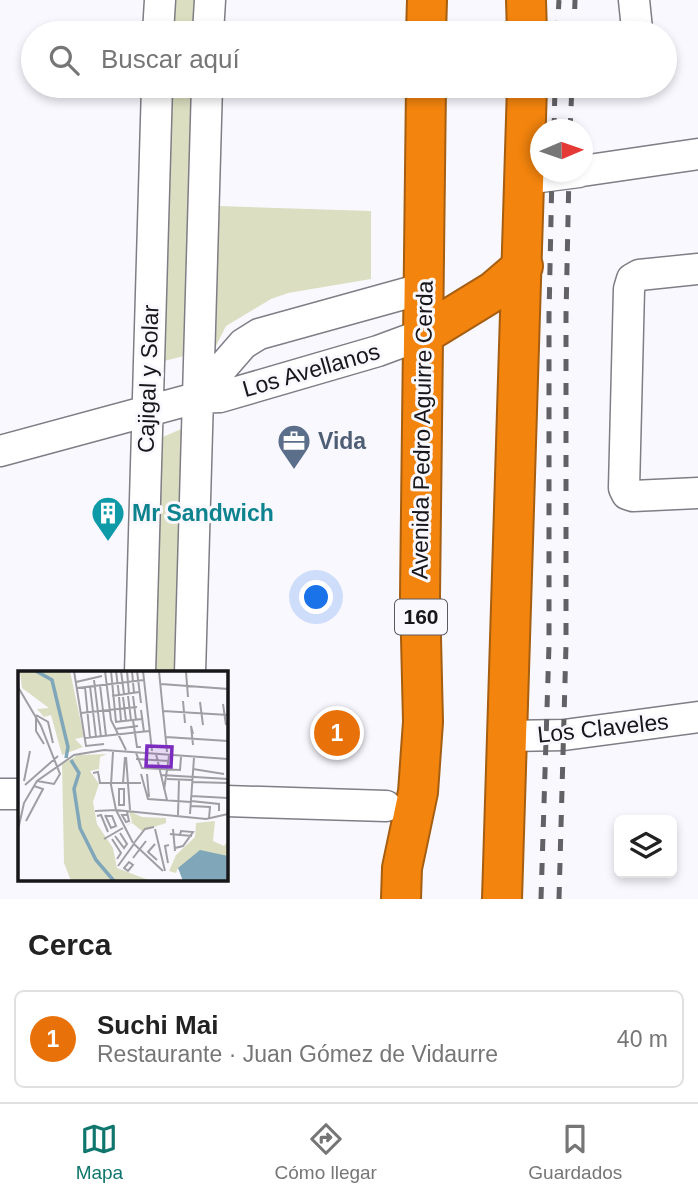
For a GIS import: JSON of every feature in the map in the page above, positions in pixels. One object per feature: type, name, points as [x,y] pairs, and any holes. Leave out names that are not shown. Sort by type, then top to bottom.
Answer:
[{"type":"highway","points":[[426,21],[427,0]]},
{"type":"highway","points":[[526,0],[527,21]]},
{"type":"highway","name":"Avenida Pedro Aguirre Cerda","points":[[401,899],[402,868],[418,792],[424,696],[420,596],[426,98]]},
{"type":"highway","points":[[502,899],[527,98]]},
{"type":"highway","points":[[424,334],[494,291],[523,266]]},
{"type":"street","points":[[159,0],[159,21]]},
{"type":"street","points":[[208,21],[209,0]]},
{"type":"street","name":"Cajigal y Solar","points":[[140,671],[157,98]]},
{"type":"street","points":[[190,671],[207,98]]},
{"type":"street","points":[[593,169],[698,154]]},
{"type":"street","points":[[525,179],[530,178]]},
{"type":"street","points":[[698,270],[639,275],[632,279],[629,289],[624,488],[627,494],[633,496],[698,493]]},
{"type":"street","name":"Los Avellanos","points":[[197,398],[243,344],[259,334],[425,288]]},
{"type":"street","name":"Los Avellanos","points":[[0,452],[197,398],[220,397],[378,351],[424,334]]},
{"type":"street","name":"Los Claveles","points":[[508,736],[564,735],[698,717]]},
{"type":"street","points":[[0,794],[18,794]]},
{"type":"street","points":[[228,801],[386,806]]},
{"type":"green space","points":[[168,0],[198,0],[197,21],[167,21]]},
{"type":"green space","points":[[166,98],[195,98],[188,355],[160,362]]},
{"type":"green space","points":[[218,206],[371,211],[371,279],[288,293],[271,299],[226,326],[215,348]]},
{"type":"green space","points":[[188,426],[180,671],[149,671],[156,440]]},
{"type":"railway","points":[[558,21],[559,0]]},
{"type":"railway","points":[[574,21],[575,0]]},
{"type":"railway","points":[[554,119],[555,98]]},
{"type":"railway","points":[[570,119],[571,98]]},
{"type":"railway","points":[[541,899],[549,645],[552,182]]},
{"type":"railway","points":[[559,899],[566,645],[569,182]]},
{"type":"place","name":"Vida","points":[[294,471]]},
{"type":"place","name":"Mr Sandwich","points":[[108,543]]},
{"type":"place","name":"Suchi Mai","points":[[337,733]]}]
